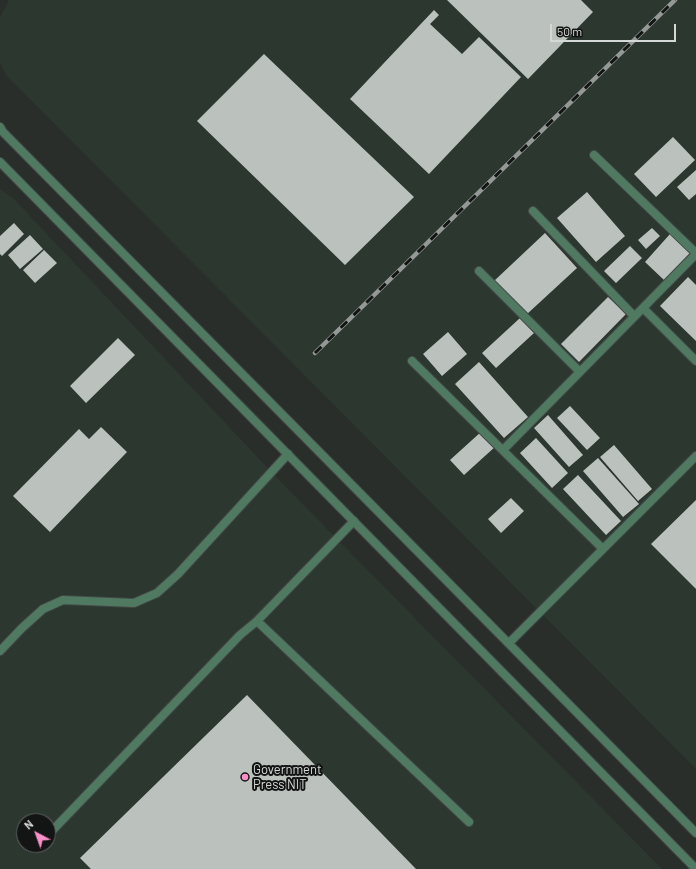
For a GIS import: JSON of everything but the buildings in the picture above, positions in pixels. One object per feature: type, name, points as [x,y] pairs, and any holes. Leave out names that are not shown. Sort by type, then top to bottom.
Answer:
[{"type":"street","points":[[0,127],[696,833]]},
{"type":"street","points":[[503,450],[696,253],[594,155]]},
{"type":"street","points":[[0,162],[696,869]]},
{"type":"street","points":[[533,210],[634,316]]},
{"type":"street","points":[[479,271],[580,372]]},
{"type":"street","points":[[643,308],[696,361]]},
{"type":"street","points":[[412,361],[603,549]]},
{"type":"street","points":[[0,651],[43,609],[63,600],[134,603],[157,593],[178,574],[288,454]]},
{"type":"street","points":[[509,643],[696,456]]},
{"type":"street","points":[[56,827],[240,635],[258,621],[354,522]]},
{"type":"street","points":[[258,621],[469,822]]},
{"type":"shaded area","points":[[9,0],[696,0],[696,769],[6,75],[0,63],[0,18]]},
{"type":"shaded area","points":[[0,189],[14,199],[281,482],[662,869],[0,869]]},
{"type":"railway","points":[[315,353],[675,0]]},
{"type":"place","name":"Government Press NIT","points":[[245,777]]}]
